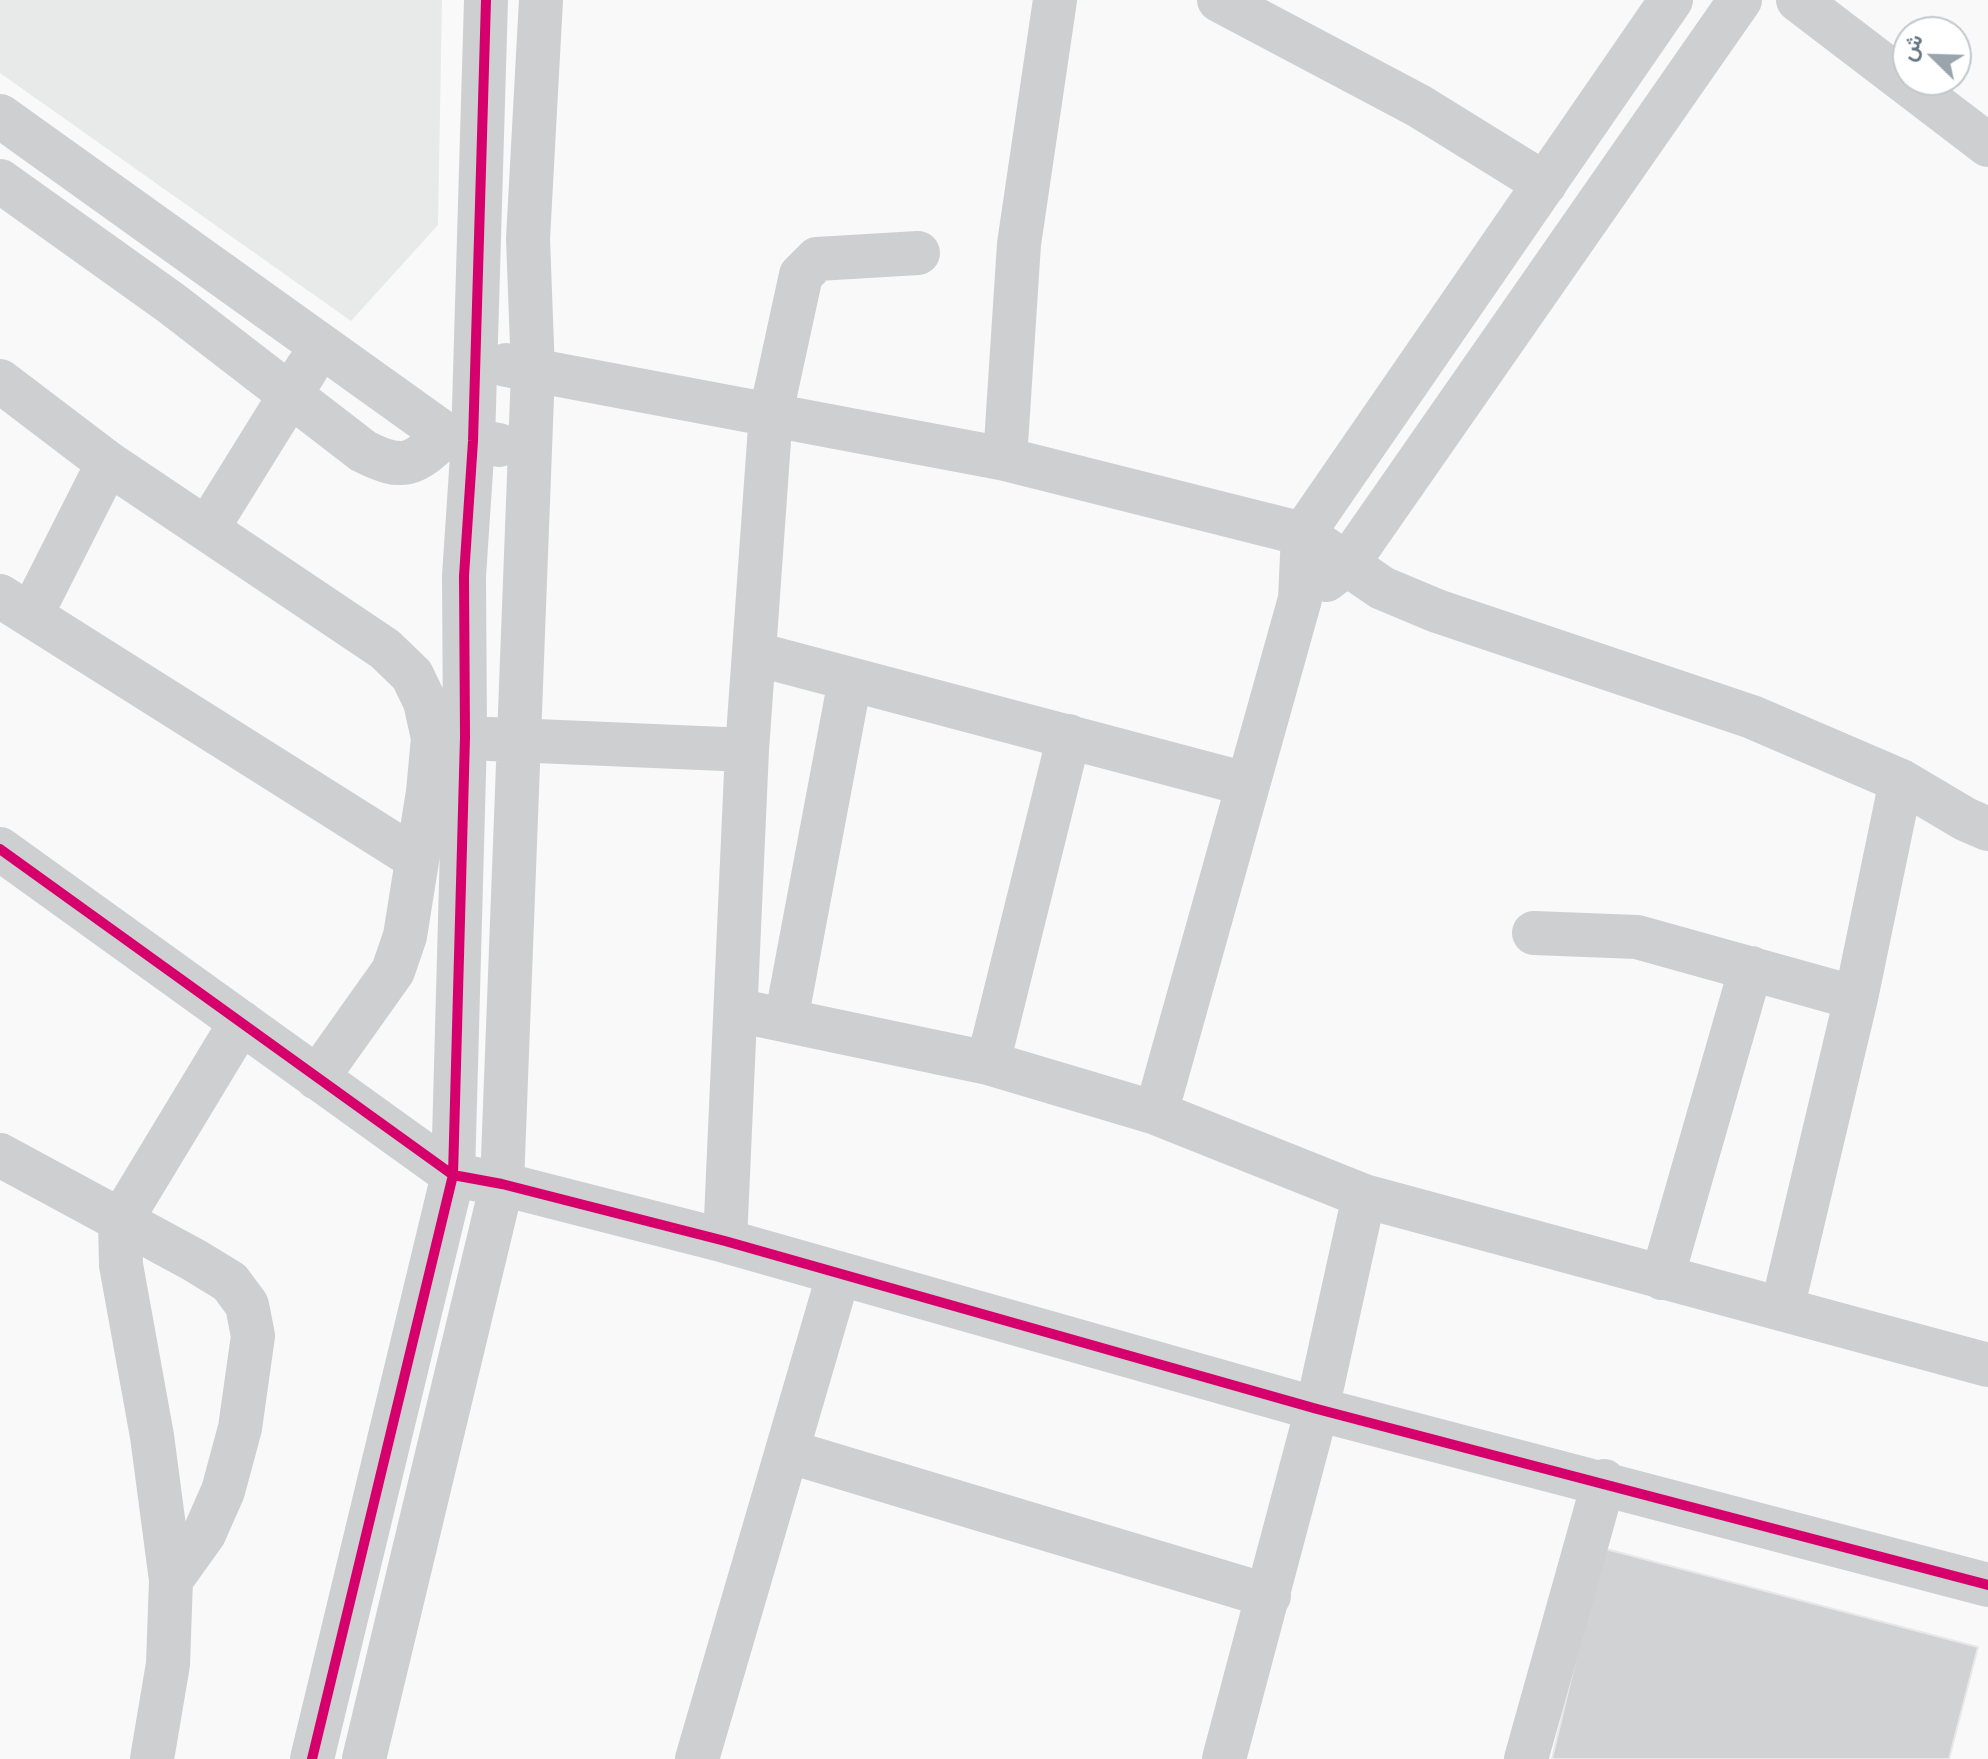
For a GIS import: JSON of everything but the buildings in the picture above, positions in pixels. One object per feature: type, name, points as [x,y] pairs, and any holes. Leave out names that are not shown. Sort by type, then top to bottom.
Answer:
[{"type":"street","points":[[312,1759],[453,1175],[465,737],[460,438],[476,359],[486,0]]},
{"type":"street","points":[[364,1759],[502,1184],[533,371],[528,239],[541,0]]},
{"type":"street","points":[[1005,459],[1019,244],[1055,0]]},
{"type":"street","points":[[1219,0],[1419,106],[1545,184]]},
{"type":"street","points":[[1156,1113],[1300,599],[1303,534],[1671,0]]},
{"type":"street","points":[[1300,599],[1348,563],[1729,16],[1683,0]]},
{"type":"street","points":[[1798,0],[1988,145]]},
{"type":"street","points":[[0,116],[321,347],[460,438],[529,450]]},
{"type":"street","points":[[483,121],[534,128]]},
{"type":"street","points":[[0,181],[290,393],[363,451],[387,463],[402,465],[460,438]]},
{"type":"street","points":[[725,1241],[747,750],[771,413],[801,275],[817,259],[918,253]]},
{"type":"street","points":[[207,529],[321,347]]},
{"type":"street","points":[[476,359],[1005,459],[1303,534],[1382,588],[1752,717],[1901,781],[1988,829]]},
{"type":"street","points":[[0,381],[108,463],[385,649],[412,675],[425,702],[433,738],[405,936],[393,971],[317,1078]]},
{"type":"street","points":[[108,463],[15,606],[417,859]]},
{"type":"street","points":[[756,654],[1246,784]]},
{"type":"street","points":[[786,1020],[850,680]]},
{"type":"street","points":[[988,1063],[1069,736]]},
{"type":"street","points":[[465,737],[747,750]]},
{"type":"street","points":[[1782,1309],[1856,998],[1901,781]]},
{"type":"street","points":[[0,849],[453,1175],[502,1184],[725,1241],[1317,1409],[1604,1481],[1988,1585]]},
{"type":"street","points":[[1534,933],[1637,937],[1856,998]]},
{"type":"street","points":[[1662,1278],[1751,968]]},
{"type":"street","points":[[736,1010],[988,1063],[1156,1113],[1364,1196],[1988,1365]]},
{"type":"street","points":[[152,1759],[168,1664],[171,1580],[150,1421],[121,1265],[120,1222],[241,1022]]},
{"type":"street","points":[[0,1155],[230,1282],[247,1305],[253,1336],[240,1428],[223,1491],[204,1534],[171,1580]]},
{"type":"street","points":[[1224,1759],[1317,1409],[1364,1196]]},
{"type":"street","points":[[697,1759],[839,1273]]},
{"type":"street","points":[[787,1451],[1269,1596]]},
{"type":"street","points":[[1526,1759],[1604,1481]]},
{"type":"shaded area","points":[[0,0],[442,0],[438,225],[351,321],[0,73]]},
{"type":"cycle path","points":[[312,1759],[453,1175],[465,737],[464,576],[473,441],[486,0]]},
{"type":"cycle path","points":[[0,849],[453,1175],[502,1184],[725,1241],[1317,1409],[1988,1585]]}]
